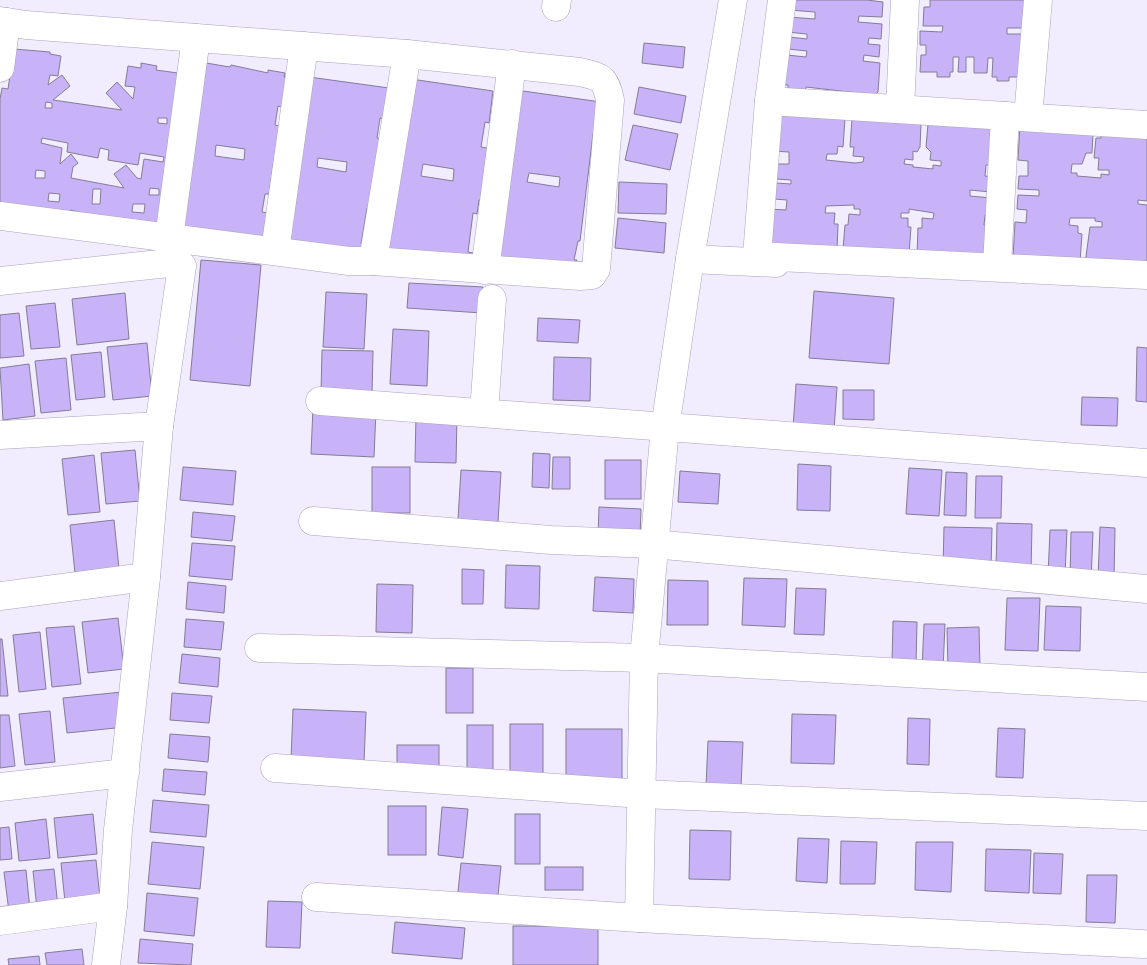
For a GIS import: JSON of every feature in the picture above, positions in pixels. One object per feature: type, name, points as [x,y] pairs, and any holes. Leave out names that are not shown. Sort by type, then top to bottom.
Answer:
[{"type":"street","points":[[639,918],[644,658],[653,544],[665,428],[690,259],[733,0]]},
{"type":"street","points":[[782,0],[769,101],[756,256],[997,266],[1147,275]]},
{"type":"street","points":[[900,109],[905,0]]},
{"type":"street","points":[[997,266],[1017,117],[1038,0]]},
{"type":"street","points":[[0,68],[3,21],[407,54],[580,72],[600,77],[607,85],[610,100],[596,269],[592,275],[580,276],[373,261],[349,261],[0,216]]},
{"type":"street","points":[[169,238],[196,38]]},
{"type":"street","points":[[275,252],[304,46]]},
{"type":"street","points":[[373,261],[407,54]]},
{"type":"street","points":[[485,270],[512,64]]},
{"type":"street","points":[[769,101],[1147,125]]},
{"type":"street","points":[[690,259],[1147,282]]},
{"type":"street","points":[[0,281],[178,262],[182,266],[159,426],[146,577],[118,830],[113,906],[106,965]]},
{"type":"street","points":[[484,413],[492,299]]},
{"type":"street","points":[[320,400],[1147,464]]},
{"type":"street","points":[[0,435],[159,426]]},
{"type":"street","points":[[313,521],[552,540],[653,544],[1147,589]]},
{"type":"street","points":[[0,596],[146,577]]},
{"type":"street","points":[[259,648],[644,658],[1147,687]]},
{"type":"street","points":[[275,768],[642,794],[1147,816]]},
{"type":"street","points":[[0,788],[125,773]]},
{"type":"street","points":[[316,897],[639,918],[1143,945]]},
{"type":"street","points":[[0,921],[113,906]]},
{"type":"building","points":[[790,0],[867,0],[883,2],[882,17],[859,16],[858,22],[882,24],[881,39],[869,38],[868,44],[880,45],[879,57],[864,55],[863,61],[880,63],[878,92],[875,95],[806,87],[805,91],[788,89],[788,85],[784,85],[787,55],[806,57],[807,51],[788,49],[789,37],[807,39],[807,34],[787,32],[788,17],[815,19],[815,12],[789,10]]},
{"type":"building","points":[[930,0],[1028,0],[1030,28],[1007,28],[1007,34],[1029,34],[1024,77],[1009,77],[1009,81],[997,81],[997,77],[992,77],[993,58],[988,58],[987,73],[974,73],[974,57],[966,57],[966,72],[958,72],[959,57],[953,57],[953,72],[950,72],[950,77],[937,77],[937,72],[920,72],[921,55],[926,55],[926,45],[920,45],[920,31],[942,32],[943,26],[923,26],[924,7],[930,7]]},
{"type":"building","points":[[644,43],[685,47],[683,68],[642,63]]},
{"type":"building","points":[[14,49],[50,52],[50,54],[61,56],[58,76],[50,75],[48,85],[62,75],[70,86],[53,100],[122,110],[106,93],[117,82],[133,99],[135,87],[125,86],[128,66],[141,68],[141,63],[157,66],[156,70],[185,74],[161,229],[78,221],[79,212],[70,210],[69,219],[0,205],[0,99],[2,88],[8,89]],"holes":[[[46,102],[52,103],[52,108],[45,108]],[[158,118],[167,118],[167,124],[158,123]],[[42,138],[68,143],[67,152],[98,158],[100,148],[109,150],[108,160],[138,165],[140,153],[164,157],[163,162],[144,159],[141,179],[137,178],[126,165],[114,174],[124,188],[71,178],[73,167],[78,163],[71,154],[60,164],[62,148],[41,143]],[[36,170],[45,171],[45,178],[35,178]],[[150,188],[159,189],[159,195],[149,195]],[[93,189],[101,189],[100,204],[92,204]],[[49,193],[60,194],[59,202],[48,201]],[[133,204],[145,204],[144,213],[132,212]]]},
{"type":"building","points":[[206,63],[230,67],[231,65],[268,73],[268,70],[285,73],[284,77],[295,78],[282,107],[278,106],[275,125],[279,126],[269,194],[265,194],[262,212],[268,213],[264,246],[177,233]],"holes":[[[216,145],[245,149],[244,160],[215,156]]]},
{"type":"building","points":[[309,77],[389,88],[384,119],[380,118],[377,138],[381,139],[371,209],[367,208],[361,244],[365,245],[362,259],[283,247]],"holes":[[[318,158],[347,162],[346,172],[317,167]]]},
{"type":"building","points":[[411,79],[493,91],[489,123],[485,122],[481,147],[487,148],[481,200],[479,200],[477,214],[473,213],[468,252],[473,253],[472,267],[384,254]],"holes":[[[423,164],[454,169],[453,181],[421,176]]]},
{"type":"building","points":[[639,87],[686,96],[681,123],[634,114]]},
{"type":"building","points":[[516,90],[601,102],[596,134],[593,134],[580,241],[578,241],[574,260],[577,260],[575,271],[491,259]],"holes":[[[529,173],[560,177],[559,187],[527,182]]]},
{"type":"building","points":[[776,115],[845,119],[843,147],[838,146],[837,154],[827,154],[826,160],[855,163],[863,162],[864,157],[853,156],[854,147],[850,147],[852,119],[921,124],[920,147],[917,152],[913,151],[913,160],[905,159],[904,164],[933,169],[933,165],[941,166],[941,161],[930,160],[931,152],[926,147],[928,124],[995,128],[993,165],[986,165],[985,176],[992,177],[991,192],[970,190],[970,196],[991,198],[990,215],[985,215],[984,225],[989,225],[987,259],[917,255],[918,228],[922,228],[922,218],[933,219],[934,213],[909,209],[909,213],[901,213],[901,218],[908,218],[908,227],[911,227],[909,254],[843,250],[845,225],[848,225],[849,214],[860,215],[860,209],[854,209],[854,205],[826,206],[825,213],[835,213],[834,224],[838,224],[837,250],[767,245],[770,209],[786,210],[787,200],[774,199],[776,183],[791,184],[791,180],[776,179],[777,164],[789,164],[789,152],[773,151]]},
{"type":"building","points":[[1020,123],[1093,134],[1092,153],[1086,153],[1082,164],[1072,164],[1071,173],[1077,173],[1077,176],[1101,178],[1101,174],[1109,175],[1109,170],[1098,170],[1099,158],[1094,158],[1096,138],[1101,138],[1101,131],[1147,133],[1147,201],[1138,200],[1138,204],[1147,205],[1147,274],[1085,264],[1090,227],[1102,227],[1102,222],[1095,221],[1095,218],[1070,218],[1069,225],[1078,226],[1078,233],[1082,234],[1080,262],[1013,258],[1015,222],[1026,223],[1027,210],[1017,209],[1018,195],[1039,196],[1039,190],[1018,189],[1019,176],[1028,176],[1028,161],[1018,160]]},
{"type":"building","points":[[633,125],[678,134],[670,170],[625,160]]},
{"type":"building","points":[[619,182],[667,184],[666,214],[618,213]]},
{"type":"building","points":[[618,218],[666,223],[664,253],[615,248]]},
{"type":"building","points":[[201,260],[261,265],[250,386],[190,380]]},
{"type":"building","points":[[409,283],[483,287],[482,313],[407,308]]},
{"type":"building","points":[[814,291],[894,298],[889,364],[809,358]]},
{"type":"building","points":[[326,292],[367,294],[364,349],[323,347]]},
{"type":"building","points":[[125,293],[129,339],[77,345],[72,299]]},
{"type":"building","points":[[55,303],[60,347],[31,349],[26,306]]},
{"type":"building","points":[[19,313],[24,356],[0,358],[0,315]]},
{"type":"building","points":[[538,318],[580,320],[578,343],[537,341]]},
{"type":"building","points":[[393,329],[429,331],[427,386],[390,384]]},
{"type":"building","points":[[147,343],[152,396],[113,400],[107,347]]},
{"type":"building","points":[[1137,347],[1147,348],[1147,402],[1136,401]]},
{"type":"building","points":[[322,350],[373,351],[372,395],[321,393]]},
{"type":"building","points":[[101,352],[105,397],[76,400],[71,355]]},
{"type":"building","points":[[554,357],[591,358],[590,401],[553,400]]},
{"type":"building","points":[[66,358],[71,410],[41,413],[35,361]]},
{"type":"building","points":[[29,364],[35,416],[3,420],[0,368]]},
{"type":"building","points":[[796,384],[837,387],[834,430],[793,428]]},
{"type":"building","points":[[843,390],[874,390],[874,420],[843,419]]},
{"type":"building","points":[[1082,397],[1118,398],[1117,426],[1081,425]]},
{"type":"building","points":[[313,407],[376,410],[374,457],[311,454]]},
{"type":"building","points":[[416,415],[457,416],[456,463],[415,462]]},
{"type":"building","points":[[135,450],[140,501],[106,504],[101,453]]},
{"type":"building","points":[[533,453],[550,454],[549,488],[532,487]]},
{"type":"building","points":[[94,455],[100,512],[68,515],[62,459]]},
{"type":"building","points":[[553,457],[570,457],[570,489],[552,489]]},
{"type":"building","points":[[605,460],[641,460],[641,499],[605,499]]},
{"type":"building","points":[[798,464],[831,466],[830,511],[797,510]]},
{"type":"building","points":[[183,467],[236,471],[233,505],[180,500]]},
{"type":"building","points":[[372,467],[410,467],[410,513],[372,513]]},
{"type":"building","points":[[909,468],[942,470],[939,516],[906,514]]},
{"type":"building","points":[[461,470],[501,472],[498,522],[458,519]]},
{"type":"building","points":[[680,471],[720,474],[718,504],[678,502]]},
{"type":"building","points":[[946,472],[967,473],[966,516],[944,515]]},
{"type":"building","points":[[976,476],[1002,476],[1001,518],[975,518]]},
{"type":"building","points":[[599,507],[641,509],[640,538],[598,536]]},
{"type":"building","points":[[193,512],[235,516],[232,541],[191,537]]},
{"type":"building","points":[[114,520],[120,578],[76,583],[70,525]]},
{"type":"building","points":[[997,523],[1032,524],[1031,573],[996,571]]},
{"type":"building","points":[[944,527],[992,528],[991,569],[943,568]]},
{"type":"building","points":[[1100,527],[1115,528],[1114,579],[1098,578]]},
{"type":"building","points":[[1050,530],[1067,530],[1065,575],[1048,575]]},
{"type":"building","points":[[1071,532],[1093,532],[1091,582],[1070,581]]},
{"type":"building","points":[[192,543],[235,546],[232,580],[189,576]]},
{"type":"building","points":[[506,565],[540,566],[539,609],[505,608]]},
{"type":"building","points":[[462,569],[484,570],[483,604],[462,604]]},
{"type":"building","points":[[595,577],[634,579],[633,613],[593,611]]},
{"type":"building","points":[[744,578],[787,579],[785,627],[742,625]]},
{"type":"building","points":[[668,580],[708,581],[708,625],[667,625]]},
{"type":"building","points":[[188,582],[226,586],[224,613],[186,609]]},
{"type":"building","points":[[377,584],[413,585],[412,633],[376,632]]},
{"type":"building","points":[[796,588],[826,589],[824,635],[794,634]]},
{"type":"building","points":[[1007,598],[1040,598],[1038,651],[1005,650]]},
{"type":"building","points":[[1046,606],[1081,607],[1080,651],[1044,650]]},
{"type":"building","points":[[118,618],[124,669],[88,673],[82,622]]},
{"type":"building","points":[[186,619],[224,622],[221,650],[184,647]]},
{"type":"building","points":[[893,621],[917,622],[916,664],[892,663]]},
{"type":"building","points":[[924,624],[945,624],[943,670],[922,669]]},
{"type":"building","points":[[74,626],[81,684],[52,687],[46,628]]},
{"type":"building","points":[[979,627],[980,669],[948,670],[947,628]]},
{"type":"building","points":[[40,632],[46,689],[19,692],[13,635]]},
{"type":"building","points":[[0,639],[2,639],[8,696],[0,696]]},
{"type":"building","points":[[182,654],[220,658],[218,687],[179,683]]},
{"type":"building","points":[[446,668],[473,668],[473,713],[446,713]]},
{"type":"building","points":[[122,692],[125,727],[67,733],[63,698]]},
{"type":"building","points":[[172,693],[212,696],[209,723],[170,720]]},
{"type":"building","points":[[293,709],[366,712],[364,763],[291,760]]},
{"type":"building","points":[[50,711],[55,762],[25,765],[19,714]]},
{"type":"building","points":[[792,714],[836,715],[834,764],[791,763]]},
{"type":"building","points":[[0,715],[9,715],[15,766],[0,768]]},
{"type":"building","points":[[908,718],[930,719],[929,765],[907,764]]},
{"type":"building","points":[[510,724],[543,724],[543,774],[510,774]]},
{"type":"building","points":[[467,725],[493,725],[493,775],[467,775]]},
{"type":"building","points":[[998,728],[1025,729],[1023,778],[996,777]]},
{"type":"building","points":[[566,729],[622,729],[622,779],[566,779]]},
{"type":"building","points":[[170,734],[210,737],[208,762],[168,758]]},
{"type":"building","points":[[708,741],[743,742],[741,787],[706,786]]},
{"type":"building","points":[[397,745],[439,745],[439,772],[397,772]]},
{"type":"building","points":[[164,769],[207,772],[205,795],[162,791]]},
{"type":"building","points":[[153,800],[209,805],[206,837],[150,832]]},
{"type":"building","points":[[388,806],[426,806],[426,855],[388,855]]},
{"type":"building","points":[[442,807],[468,809],[463,858],[438,855]]},
{"type":"building","points":[[93,814],[97,854],[58,858],[54,818]]},
{"type":"building","points":[[515,814],[540,814],[540,864],[515,864]]},
{"type":"building","points":[[46,819],[50,858],[19,861],[15,823]]},
{"type":"building","points":[[9,827],[12,859],[0,860],[0,828]]},
{"type":"building","points":[[690,830],[731,831],[730,880],[689,879]]},
{"type":"building","points":[[798,838],[829,839],[827,883],[796,881]]},
{"type":"building","points":[[841,841],[877,842],[875,884],[840,884]]},
{"type":"building","points":[[152,842],[204,847],[200,889],[148,884]]},
{"type":"building","points":[[916,842],[953,842],[951,892],[915,890]]},
{"type":"building","points":[[986,849],[1031,850],[1029,893],[985,891]]},
{"type":"building","points":[[1034,853],[1063,854],[1061,894],[1033,893]]},
{"type":"building","points":[[96,860],[100,898],[65,902],[61,863]]},
{"type":"building","points":[[461,863],[501,866],[497,905],[457,901]]},
{"type":"building","points":[[545,867],[583,867],[583,890],[545,890]]},
{"type":"building","points":[[54,869],[58,907],[37,909],[33,871]]},
{"type":"building","points":[[26,870],[30,910],[9,912],[4,872]]},
{"type":"building","points":[[1087,875],[1117,875],[1115,923],[1086,922]]},
{"type":"building","points":[[147,893],[198,898],[194,936],[144,931]]},
{"type":"building","points":[[268,901],[302,902],[300,948],[266,947]]},
{"type":"building","points":[[395,922],[465,928],[462,959],[392,953]]},
{"type":"building","points":[[513,926],[598,926],[598,965],[513,965]]},
{"type":"building","points":[[140,939],[193,944],[191,965],[138,963]]},
{"type":"building","points":[[82,949],[84,965],[47,965],[45,953]]},
{"type":"building","points":[[39,956],[40,965],[9,965],[8,959]]}]
